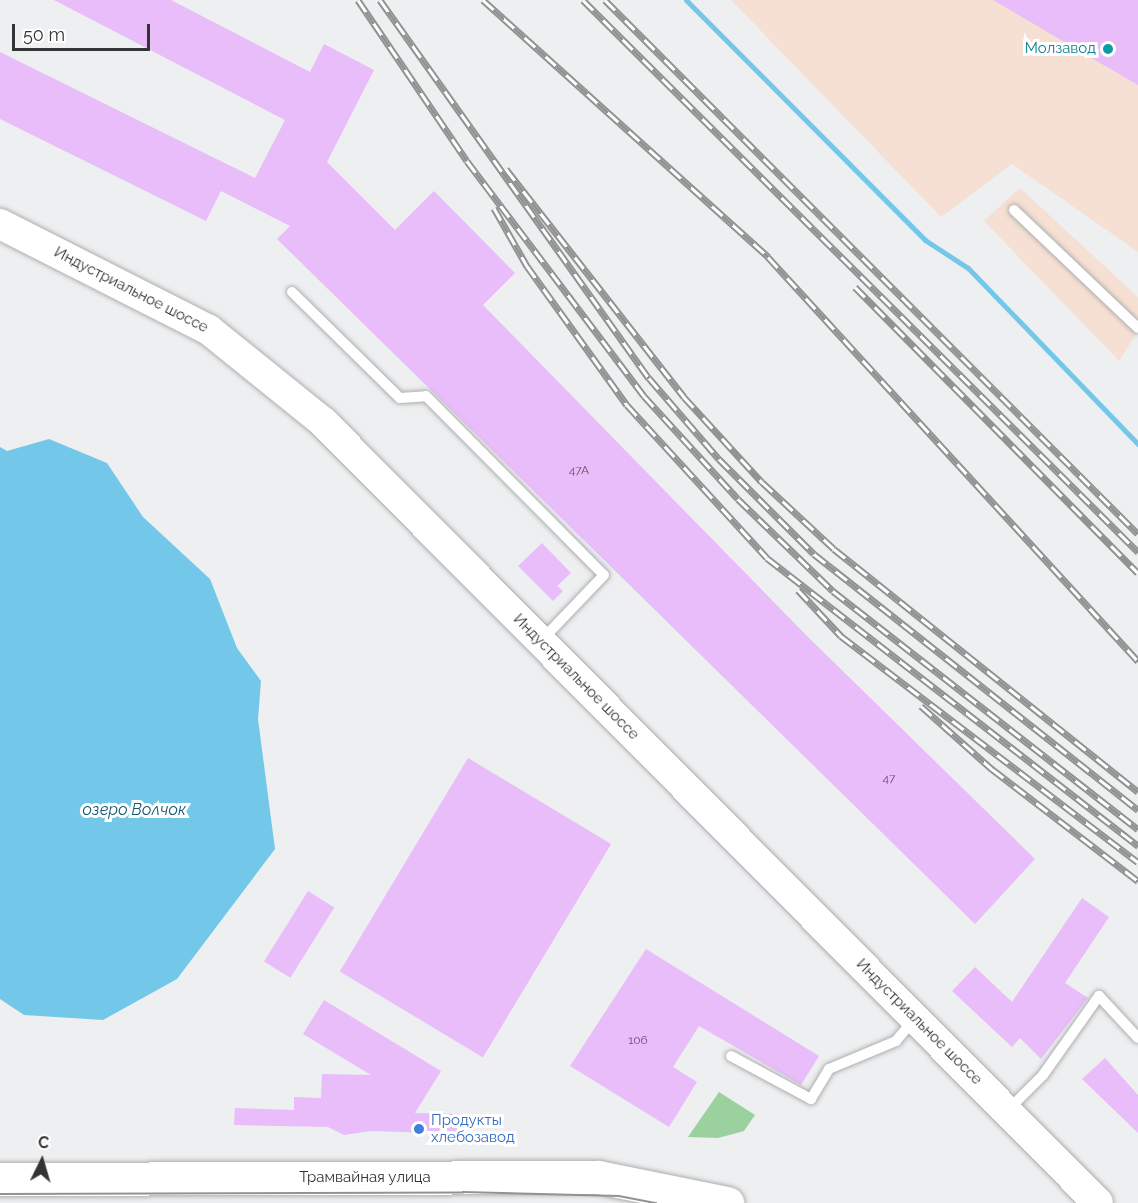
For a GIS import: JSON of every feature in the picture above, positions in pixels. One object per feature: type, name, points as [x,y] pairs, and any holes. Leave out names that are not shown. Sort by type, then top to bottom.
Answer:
[{"type":"main road","name":"Трамвайная улица","points":[[0,1179],[598,1177],[727,1203]]},
{"type":"street","name":"Индустриальное шоссе","points":[[0,224],[209,330],[323,422],[1098,1203]]},
{"type":"lane","points":[[1014,210],[1138,328]]},
{"type":"lane","points":[[292,292],[400,398],[426,396],[604,575],[541,641]]},
{"type":"lane","points":[[1007,1111],[1043,1075],[1100,996],[1138,1038]]},
{"type":"lane","points":[[731,1056],[811,1099],[829,1069],[896,1041],[915,1018]]},
{"type":"shaded area","points":[[731,0],[1138,0],[1138,252],[1012,164],[941,217]]},
{"type":"shaded area","points":[[1020,188],[1138,297],[1138,331],[1119,361],[984,221]]},
{"type":"green space","points":[[719,1092],[755,1115],[744,1131],[718,1138],[688,1137]]},
{"type":"water","name":"озеро Волчок","points":[[49,439],[107,463],[143,517],[210,579],[237,648],[261,681],[258,719],[275,849],[177,979],[103,1020],[24,1015],[0,999],[0,447],[7,451]]},
{"type":"building","points":[[54,0],[171,0],[310,72],[324,44],[374,70],[327,162],[395,230],[434,191],[515,273],[483,305],[807,636],[1035,859],[975,924],[277,239],[290,226],[221,191],[206,221],[0,119],[0,52],[255,178],[285,120]]},
{"type":"building","name":"Молзавод","points":[[993,0],[1138,0],[1138,85],[1100,63]]},
{"type":"building","points":[[542,543],[571,573],[557,586],[563,591],[553,601],[518,566]]},
{"type":"building","points":[[468,758],[611,844],[483,1057],[340,971]]},
{"type":"building","points":[[308,891],[334,907],[290,978],[264,961]]},
{"type":"building","points":[[1082,898],[1109,917],[1065,983],[1088,998],[1041,1059],[1020,1038],[1012,1047],[952,991],[975,967],[1012,1002]]},
{"type":"building","points":[[646,949],[819,1056],[801,1085],[699,1026],[673,1067],[697,1082],[669,1127],[570,1066]]},
{"type":"building","points":[[324,1000],[441,1071],[415,1113],[461,1114],[460,1134],[371,1131],[344,1135],[328,1127],[234,1125],[235,1108],[294,1110],[294,1097],[321,1098],[322,1074],[371,1075],[303,1034]]},
{"type":"building","points":[[1105,1058],[1138,1095],[1138,1133],[1082,1079]]},
{"type":"waterway","points":[[686,0],[925,240],[968,268],[1138,444]]},
{"type":"tram line","points":[[0,1194],[463,1192],[619,1196],[656,1203]]},
{"type":"railway","points":[[358,0],[467,161],[644,396],[738,499],[833,591],[1138,829]]},
{"type":"railway","points":[[380,0],[649,378],[719,459],[814,554],[1138,810]]},
{"type":"railway","points":[[483,0],[768,257],[1138,661]]},
{"type":"railway","points":[[583,0],[1138,552]]},
{"type":"railway","points":[[605,0],[1138,534]]},
{"type":"railway","points":[[506,169],[684,397],[762,482],[834,549],[1138,792]]},
{"type":"railway","points":[[494,208],[527,266],[627,405],[767,558],[1138,846]]},
{"type":"railway","points":[[855,287],[1138,573]]},
{"type":"railway","points":[[798,590],[841,636],[1138,862]]},
{"type":"railway","points":[[921,706],[992,769],[1138,881]]},
{"type":"place","name":"Молзавод","points":[[1108,49]]},
{"type":"place","name":"Продукты хлебозавод","points":[[419,1129]]}]
